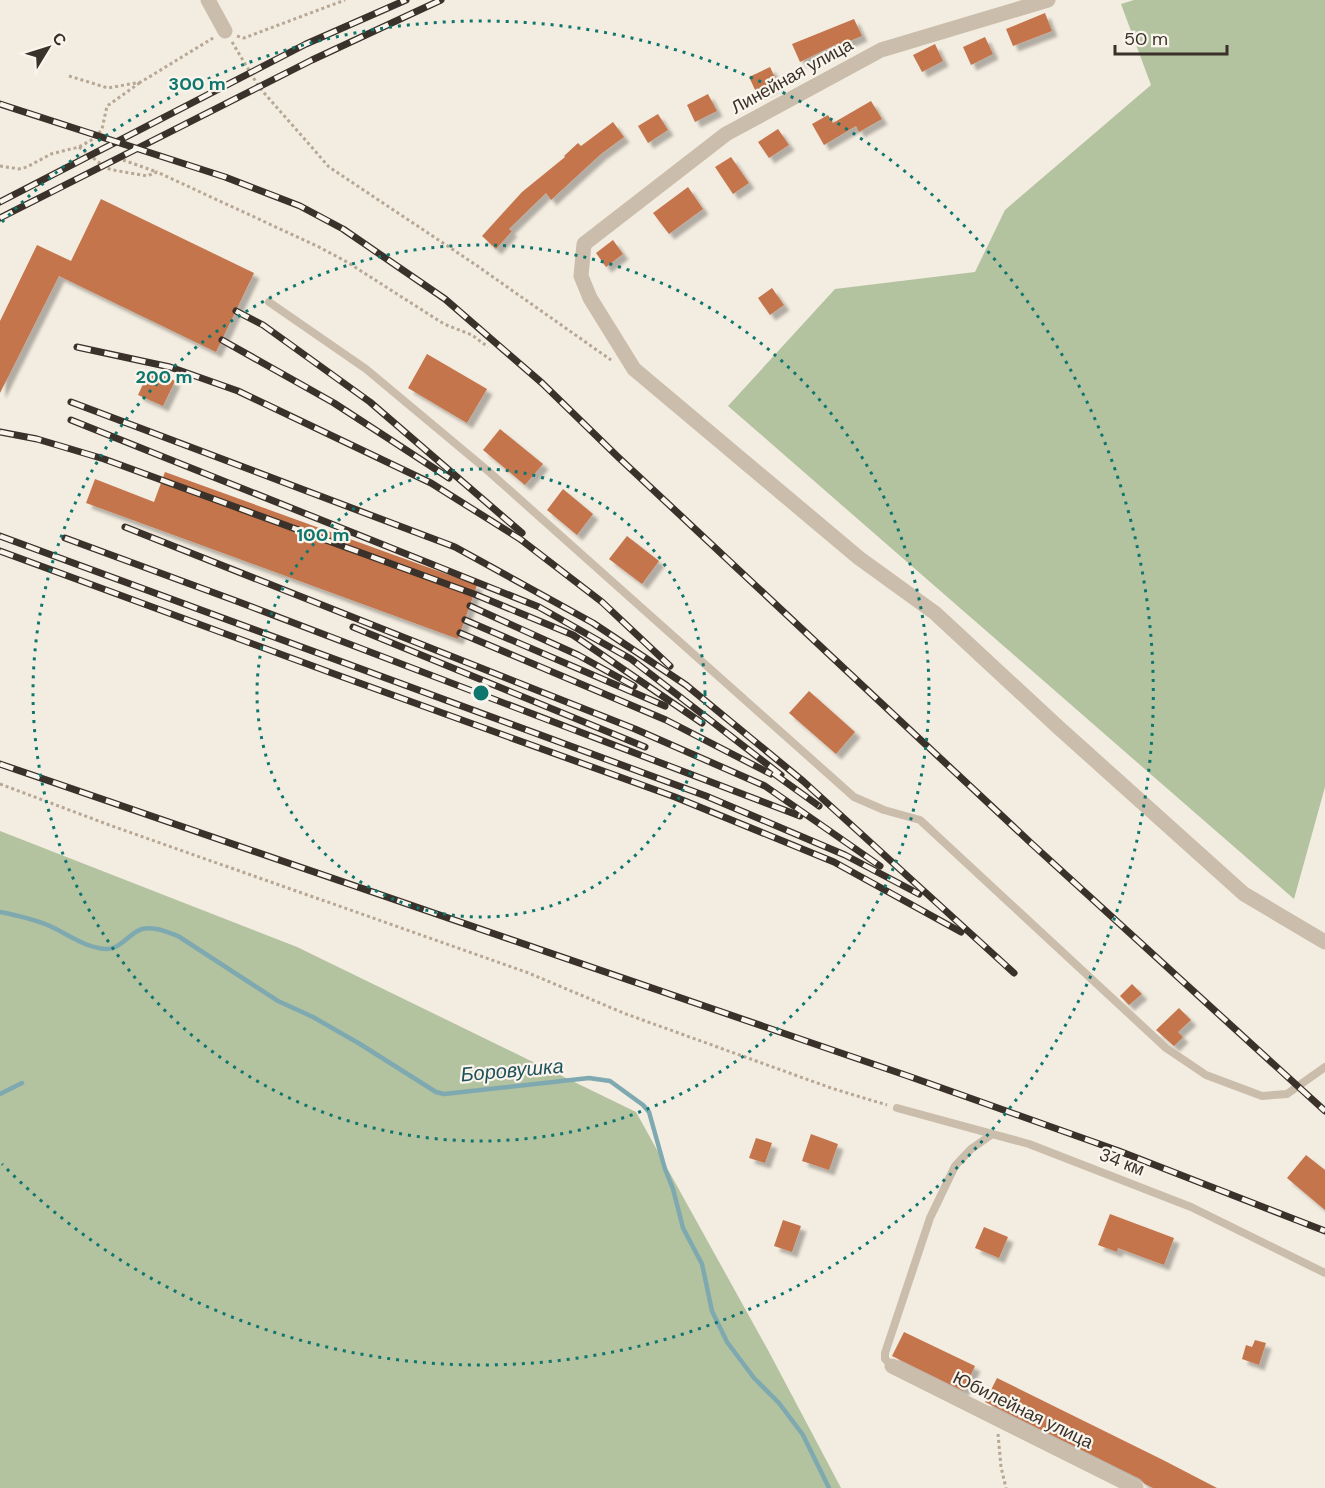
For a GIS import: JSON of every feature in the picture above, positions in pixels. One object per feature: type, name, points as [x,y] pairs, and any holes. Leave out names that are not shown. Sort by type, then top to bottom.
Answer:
[{"type":"street","points":[[208,0],[225,31]]},
{"type":"street","name":"Линейная улица","points":[[634,369],[590,298],[581,276],[584,244],[726,134],[881,50],[1048,0]]},
{"type":"street","points":[[634,369],[859,558],[935,613],[1058,728],[1244,894],[1325,942]]},
{"type":"street","name":"Юбилейная улица","points":[[892,1366],[1136,1488]]},
{"type":"lane","points":[[269,302],[366,369],[487,470],[854,797],[884,810],[920,820],[1166,1048],[1206,1075],[1262,1096],[1287,1094],[1325,1067]]},
{"type":"lane","name":"34 км","points":[[897,1108],[1029,1144],[1191,1207],[1325,1273]]},
{"type":"lane","points":[[892,1366],[885,1359],[885,1353],[930,1218],[955,1166],[970,1149],[991,1135]]},
{"type":"path","points":[[225,31],[244,38],[345,0]]},
{"type":"path","points":[[0,166],[20,169],[27,167],[51,154],[79,147],[95,138],[102,129],[107,106],[141,82],[225,31]]},
{"type":"path","points":[[225,31],[259,87],[329,167],[476,266],[606,359],[634,369]]},
{"type":"path","points":[[69,76],[108,88],[141,82]]},
{"type":"path","points":[[79,147],[106,168],[147,176],[157,172]]},
{"type":"path","points":[[123,160],[157,172],[319,247],[347,262],[444,324],[472,335],[488,347]]},
{"type":"path","points":[[0,784],[112,826],[526,972],[626,1014],[831,1088],[897,1108]]},
{"type":"path","points":[[996,1418],[1000,1467],[1006,1488]]},
{"type":"green space","points":[[1134,0],[1325,0],[1325,787],[1294,899],[728,406],[835,289],[975,272],[1005,210],[1151,85],[1121,4]]},
{"type":"green space","points":[[0,831],[297,947],[636,1112],[769,1352],[841,1488],[0,1488]]},
{"type":"building","points":[[1045,13],[1052,31],[1013,46],[1006,29]]},
{"type":"building","points":[[854,19],[862,36],[840,45],[839,43],[800,62],[792,44]]},
{"type":"building","points":[[985,37],[993,54],[971,65],[963,47]]},
{"type":"building","points":[[935,44],[943,61],[922,72],[913,55]]},
{"type":"building","points":[[770,67],[778,84],[757,94],[749,77]]},
{"type":"building","points":[[708,94],[717,111],[695,122],[687,105]]},
{"type":"building","points":[[871,101],[882,119],[859,132],[856,126],[824,145],[812,124],[828,115],[833,123]]},
{"type":"building","points":[[658,114],[668,130],[648,143],[638,126]]},
{"type":"building","points":[[613,122],[624,137],[601,154],[551,200],[546,193],[509,229],[512,231],[496,249],[482,236],[522,192],[565,157],[578,143],[581,146]]},
{"type":"building","points":[[778,129],[789,145],[769,158],[758,142]]},
{"type":"building","points":[[731,157],[749,183],[733,194],[715,167]]},
{"type":"building","points":[[688,187],[703,209],[669,234],[653,213]]},
{"type":"building","points":[[101,199],[254,273],[216,352],[59,276],[0,393],[0,321],[37,245],[71,261]]},
{"type":"building","points":[[613,240],[623,254],[606,267],[596,253]]},
{"type":"building","points":[[772,288],[784,305],[770,315],[758,298]]},
{"type":"building","points":[[427,354],[487,389],[467,423],[408,388]]},
{"type":"building","points":[[150,369],[175,381],[163,406],[138,395]]},
{"type":"building","points":[[500,429],[543,464],[525,485],[483,450]]},
{"type":"building","points":[[165,472],[477,585],[458,639],[86,503],[95,479],[154,502]]},
{"type":"building","points":[[563,489],[593,514],[577,535],[547,510]]},
{"type":"building","points":[[627,536],[659,561],[642,584],[609,559]]},
{"type":"building","points":[[809,691],[855,732],[836,754],[789,713]]},
{"type":"building","points":[[1132,984],[1142,994],[1129,1005],[1120,996]]},
{"type":"building","points":[[1179,1008],[1191,1020],[1178,1032],[1183,1037],[1174,1046],[1156,1030]]},
{"type":"building","points":[[811,1134],[838,1144],[829,1170],[802,1161]]},
{"type":"building","points":[[756,1138],[772,1143],[765,1163],[749,1158]]},
{"type":"building","points":[[1306,1155],[1325,1170],[1325,1210],[1287,1178]]},
{"type":"building","points":[[1110,1214],[1174,1238],[1164,1265],[1118,1248],[1117,1252],[1098,1245]]},
{"type":"building","points":[[783,1220],[801,1226],[792,1252],[774,1246]]},
{"type":"building","points":[[984,1227],[1008,1237],[999,1258],[975,1248]]},
{"type":"building","points":[[904,1332],[975,1366],[963,1391],[892,1356]]},
{"type":"building","points":[[1255,1340],[1266,1343],[1259,1365],[1242,1359],[1246,1345],[1252,1347]]},
{"type":"building","points":[[997,1378],[1217,1488],[1153,1488],[1145,1484],[1140,1479],[985,1402]]},
{"type":"waterway","name":"Боровушка","points":[[0,912],[42,923],[85,944],[106,949],[116,947],[137,931],[147,928],[178,936],[278,1001],[313,1017],[360,1044],[436,1092],[444,1094],[589,1078],[610,1081],[649,1112],[683,1228],[702,1264],[712,1311],[727,1342],[754,1378],[779,1403],[803,1435],[829,1488]]},
{"type":"waterway","points":[[0,1094],[22,1083]]},
{"type":"railway","points":[[0,202],[306,44],[406,0]]},
{"type":"railway","points":[[0,218],[312,60],[441,0]]},
{"type":"railway","points":[[0,104],[225,177],[300,206],[343,229],[445,299],[542,383],[618,457],[1032,844],[1325,1111]]},
{"type":"railway","points":[[236,311],[263,325],[370,402],[522,533]]},
{"type":"railway","points":[[222,340],[334,403],[449,478]]},
{"type":"railway","points":[[77,347],[170,367],[238,391],[431,483],[520,539],[602,602],[670,666]]},
{"type":"railway","points":[[71,402],[455,547],[593,623],[686,685],[803,781],[1014,973]]},
{"type":"railway","points":[[71,420],[539,607],[631,659],[781,775]]},
{"type":"railway","points":[[0,432],[37,439],[104,459],[474,594],[573,635],[702,723]]},
{"type":"railway","points":[[125,527],[635,729],[765,786],[880,866]]},
{"type":"railway","points":[[0,536],[706,796],[845,855],[919,894]]},
{"type":"railway","points":[[65,538],[800,816]]},
{"type":"railway","points":[[0,551],[675,797],[834,862],[961,932]]},
{"type":"railway","points":[[470,606],[578,655],[634,686]]},
{"type":"railway","points":[[465,620],[665,706]]},
{"type":"railway","points":[[353,627],[645,747]]},
{"type":"railway","points":[[460,633],[666,720],[771,774]]},
{"type":"railway","points":[[0,764],[908,1076],[1119,1151],[1325,1231]]},
{"type":"railway","points":[[773,773],[819,806]]}]
